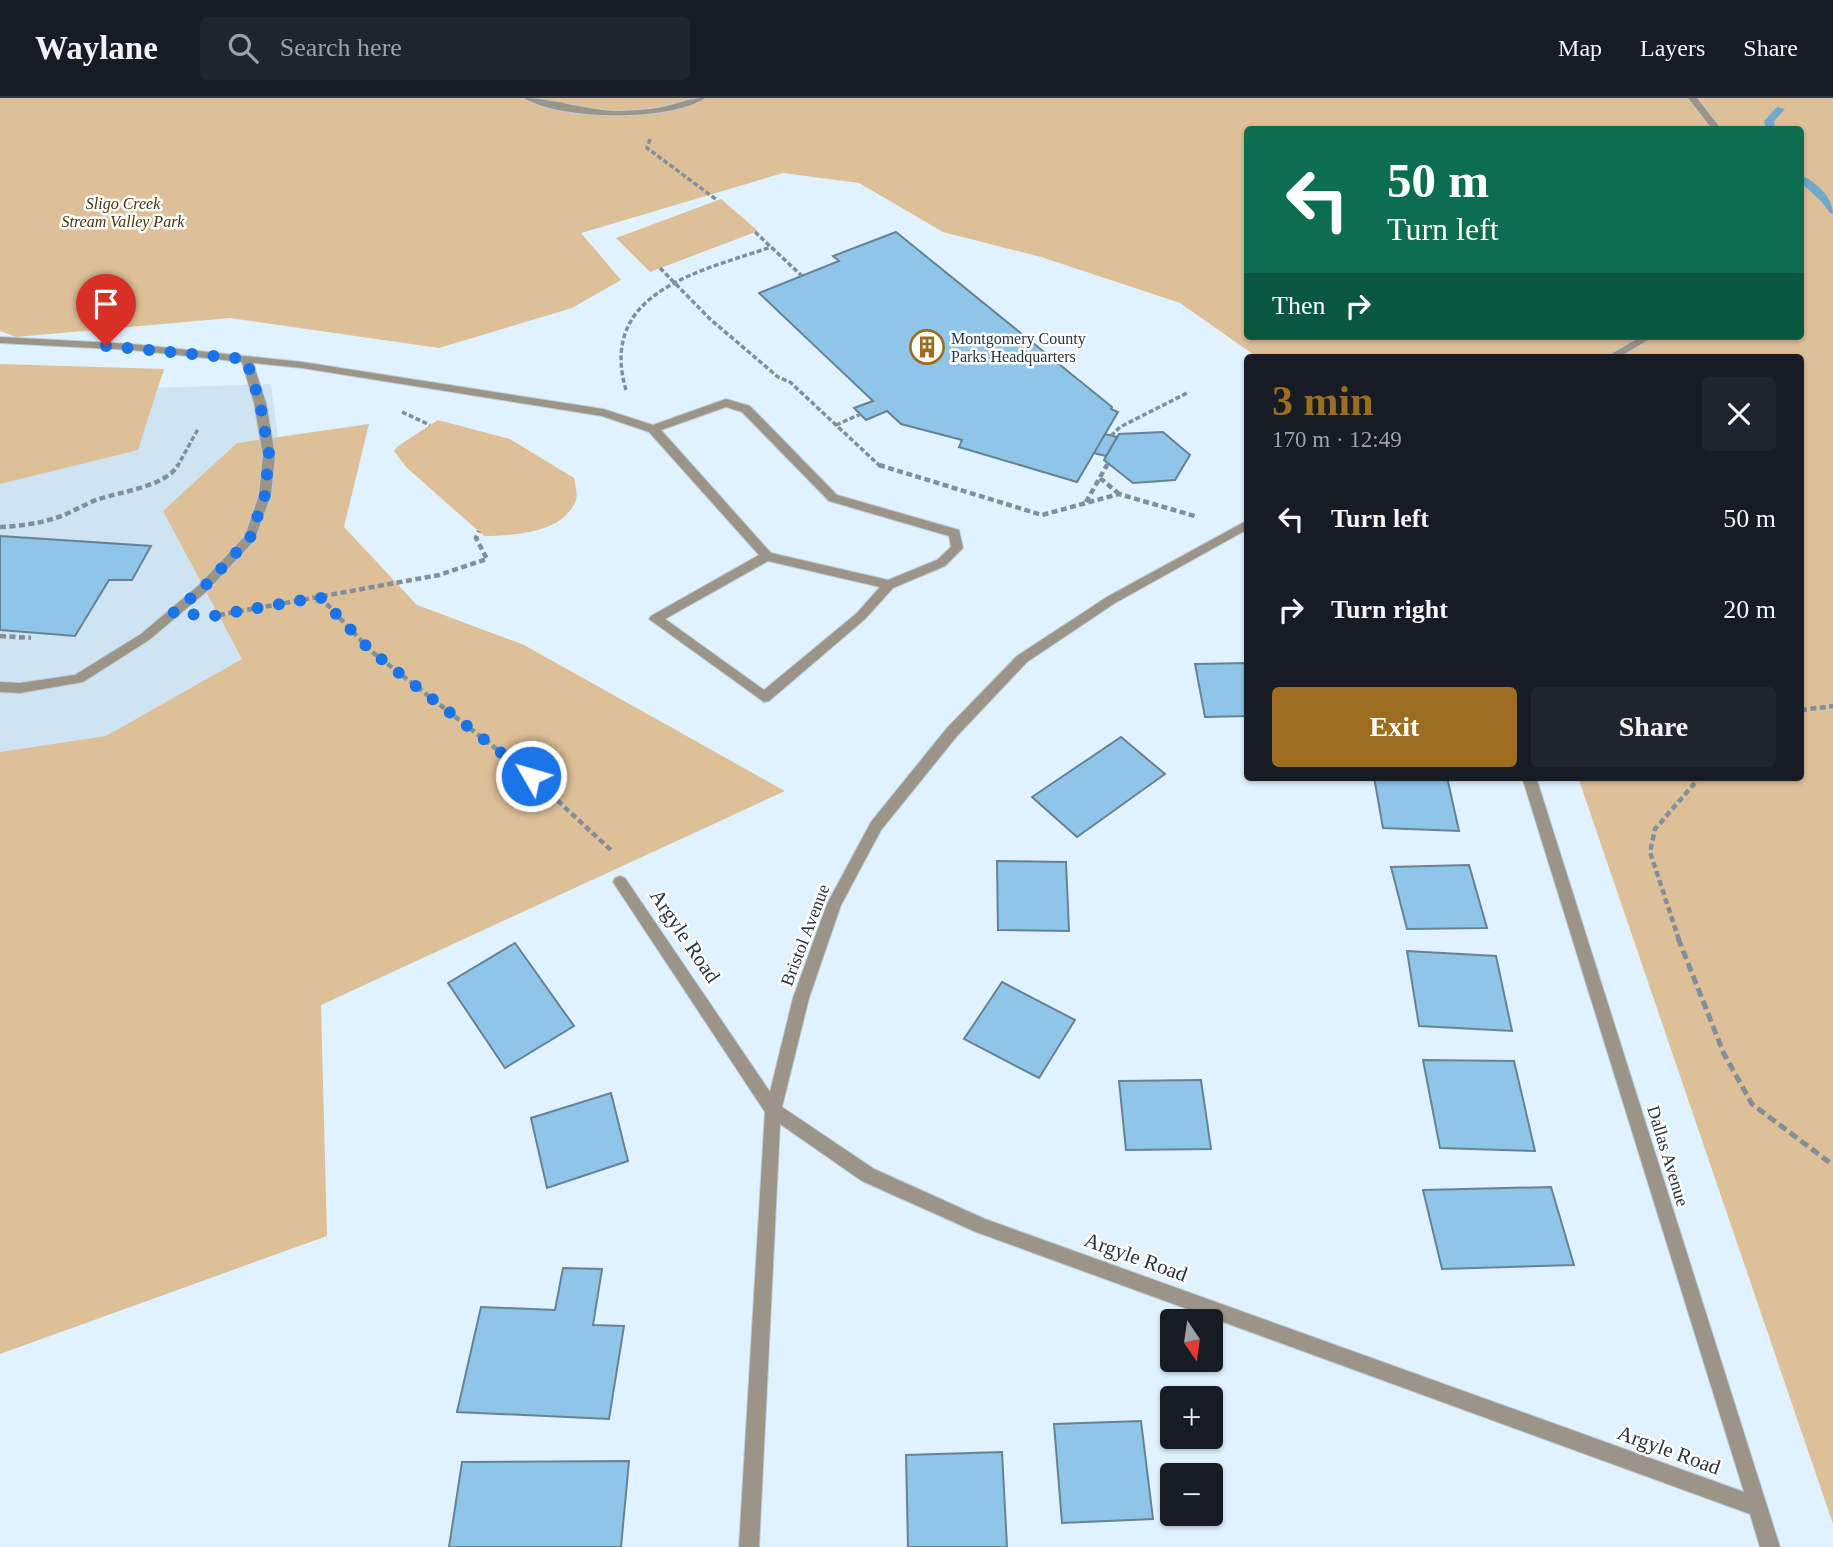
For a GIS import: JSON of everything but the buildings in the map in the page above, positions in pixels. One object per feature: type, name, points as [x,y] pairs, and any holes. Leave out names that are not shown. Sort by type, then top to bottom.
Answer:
[{"type":"street","points":[[528,98],[594,113],[657,111],[701,98]]},
{"type":"street","points":[[1692,98],[1715,126]]},
{"type":"street","points":[[1617,354],[1643,340]]},
{"type":"street","points":[[0,341],[132,347],[302,365],[603,413],[653,429],[767,556],[889,585]]},
{"type":"street","points":[[0,687],[20,688],[78,679],[145,637],[202,589],[250,538],[265,495],[269,454],[260,403],[246,359]]},
{"type":"street","points":[[653,429],[726,403],[746,409],[833,498],[955,533],[957,548],[941,563],[889,585],[861,616],[764,697],[655,619],[767,556]]},
{"type":"street","name":"Bristol Avenue","points":[[749,1547],[773,1110],[801,998],[834,904],[876,826],[952,732],[1022,659],[1111,600],[1244,526]]},
{"type":"street","name":"Dallas Avenue","points":[[1530,781],[1770,1547]]},
{"type":"street","name":"Argyle Road","points":[[620,881],[773,1110],[868,1175],[982,1226],[1758,1507]]},
{"type":"path","points":[[657,111],[647,148],[717,201]]},
{"type":"path","points":[[755,232],[802,276]]},
{"type":"path","points":[[623,420],[630,408],[622,378],[623,350],[627,328],[640,305],[658,291],[676,283],[771,247]]},
{"type":"path","points":[[660,268],[710,319],[778,377],[790,382],[881,467],[1042,515],[1119,494]]},
{"type":"path","points":[[1111,436],[1120,427],[1189,392]]},
{"type":"path","points":[[836,425],[861,414]]},
{"type":"path","points":[[0,527],[22,526],[62,516],[97,499],[150,485],[175,470],[198,429]]},
{"type":"path","points":[[1086,503],[1108,463]]},
{"type":"path","points":[[1100,478],[1119,494],[1195,515],[1224,536]]},
{"type":"path","points":[[173,613],[213,616],[439,575],[487,559],[477,538],[479,531]]},
{"type":"path","points":[[320,597],[371,651],[531,776],[638,877],[620,881]]},
{"type":"path","points":[[0,636],[31,638]]},
{"type":"path","points":[[1804,710],[1833,705]]},
{"type":"path","points":[[1697,781],[1655,829],[1650,852],[1668,912],[1724,1054],[1752,1104],[1833,1166]]},
{"type":"shaded area","points":[[271,384],[318,744],[0,856],[0,393]]},
{"type":"green space","name":"Sligo Creek Stream Valley Park","points":[[0,98],[1833,98],[1833,1524],[1579,781],[1804,781],[1804,354],[1253,354],[1180,303],[1041,257],[943,232],[859,183],[783,173],[581,233],[621,280],[572,308],[439,348],[230,318],[16,337],[0,331]]},
{"type":"green space","points":[[721,199],[758,231],[650,272],[616,238]]},
{"type":"green space","points":[[0,364],[164,369],[138,450],[0,484]]},
{"type":"green space","points":[[438,420],[510,439],[574,478],[577,498],[570,511],[560,520],[536,530],[484,536],[406,467],[394,451]]},
{"type":"green space","points":[[369,424],[344,527],[417,605],[524,645],[785,791],[321,1005],[327,1236],[0,1354],[0,752],[106,736],[242,659],[163,511],[237,443]]},
{"type":"waterway","points":[[1770,126],[1769,121],[1780,109]]},
{"type":"waterway","points":[[1804,181],[1825,199],[1833,211]]},
{"type":"place","name":"Montgomery County Parks Headquarters","points":[[927,347]]},
{"type":"route","points":[[106,346],[246,359],[260,403],[269,454],[265,495],[250,538],[202,589],[173,613],[213,616],[320,597],[371,651],[531,776]]}]
